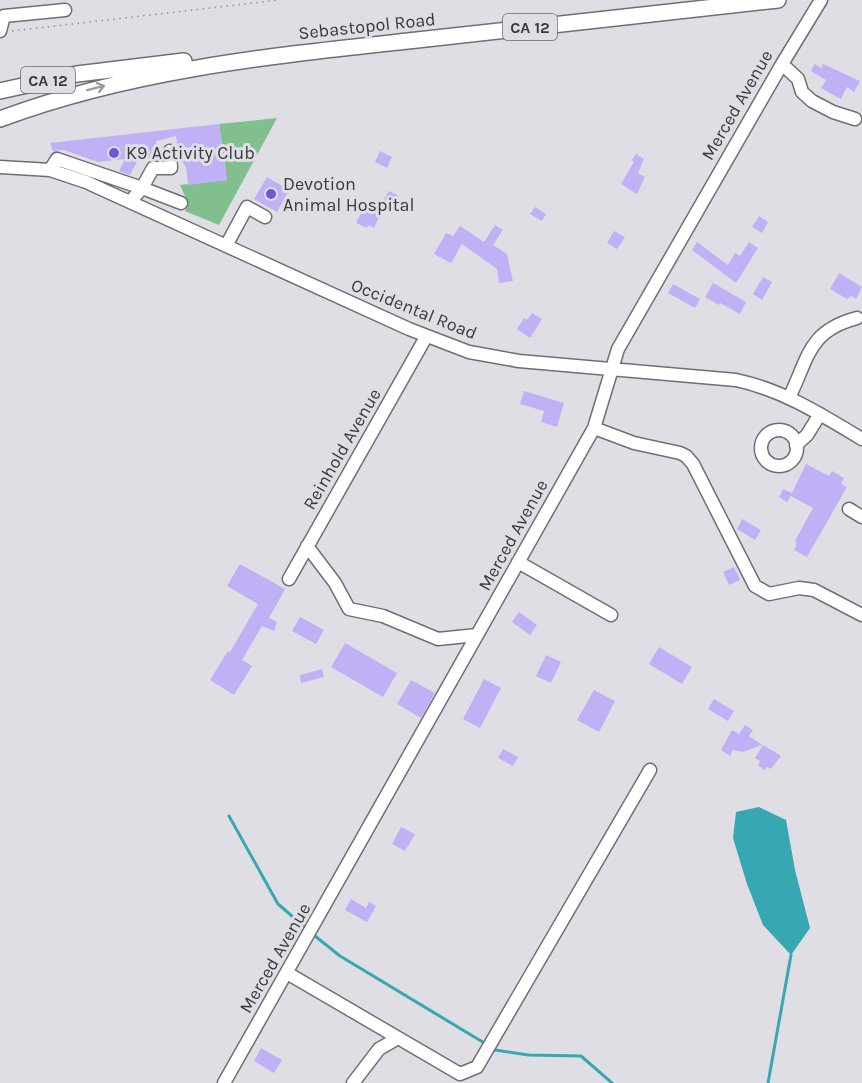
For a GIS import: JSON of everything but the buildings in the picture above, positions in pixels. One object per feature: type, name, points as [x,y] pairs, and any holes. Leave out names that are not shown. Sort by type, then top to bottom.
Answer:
[{"type":"main road","name":"Sebastopol Road","points":[[0,119],[113,84],[282,55],[778,0]]},
{"type":"main road","name":"Sebastopol Road","points":[[0,91],[57,78],[121,68],[207,59],[282,55]]},
{"type":"street","name":"Merced Avenue","points":[[224,1083],[594,428],[618,349],[821,0]]},
{"type":"street","points":[[4,31],[4,16],[65,10]]},
{"type":"street","points":[[782,64],[798,79],[802,92],[812,101],[833,112],[855,119]]},
{"type":"street","points":[[130,202],[142,188],[153,168],[171,168],[170,151]]},
{"type":"street","points":[[50,170],[57,159],[180,203]]},
{"type":"street","name":"Occidental Road","points":[[0,167],[50,170],[86,182],[426,337],[454,347],[486,356],[722,378],[763,387],[861,435]]},
{"type":"street","points":[[226,246],[246,207],[265,217]]},
{"type":"street","points":[[789,398],[816,340],[840,323],[857,318]]},
{"type":"street","name":"Reinhold Avenue","points":[[289,579],[426,337]]},
{"type":"street","points":[[796,445],[807,435],[820,414]]},
{"type":"street","points":[[594,428],[634,443],[686,456],[693,464],[755,586],[769,594],[799,588],[814,590],[862,615]]},
{"type":"street","points":[[849,509],[862,517]]},
{"type":"street","points":[[307,546],[335,584],[349,609],[383,616],[438,639],[477,635]]},
{"type":"street","points":[[518,562],[611,615]]},
{"type":"street","points":[[287,973],[460,1074],[477,1067],[650,770]]},
{"type":"street","points":[[353,1083],[379,1049],[398,1038]]},
{"type":"path","points":[[4,31],[279,0]]},
{"type":"green space","points":[[277,118],[219,225],[185,211],[188,203],[180,185],[227,180],[219,124]]},
{"type":"water","points":[[759,807],[786,820],[795,870],[810,928],[791,955],[763,925],[733,838],[736,812]]},
{"type":"waterway","points":[[229,816],[278,904],[307,929]]},
{"type":"waterway","points":[[315,936],[340,956],[486,1044]]},
{"type":"waterway","points":[[768,1083],[791,955]]},
{"type":"waterway","points":[[491,1047],[495,1050],[529,1055],[581,1056],[612,1083]]},
{"type":"place","name":"K9 Activity Club","points":[[114,153]]},
{"type":"place","name":"Devotion Animal Hospital","points":[[271,194]]}]
